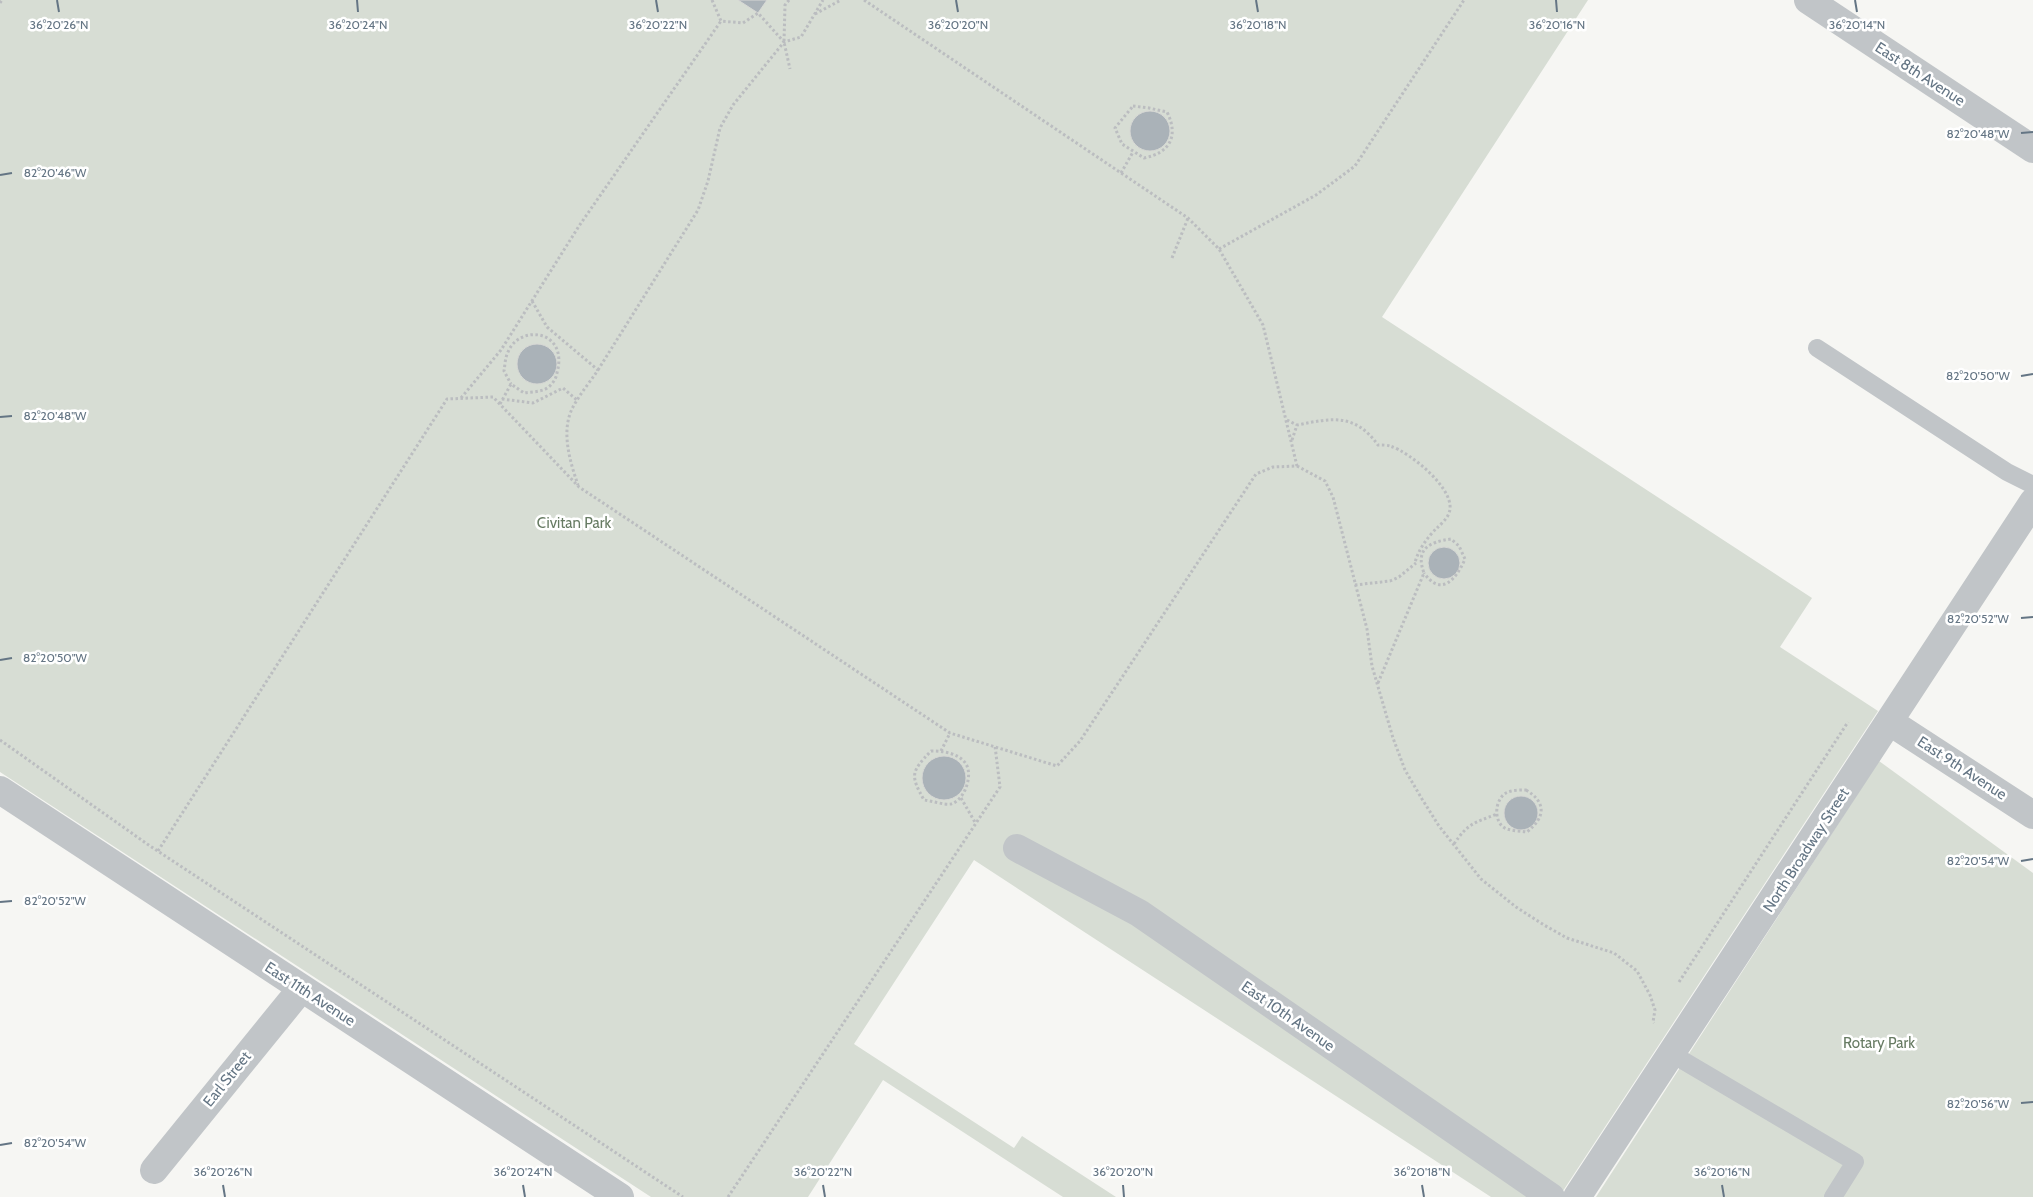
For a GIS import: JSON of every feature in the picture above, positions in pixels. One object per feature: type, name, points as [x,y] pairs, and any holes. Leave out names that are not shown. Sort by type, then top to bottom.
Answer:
[{"type":"street","name":"East 8th Avenue","points":[[1808,0],[2033,149]]},
{"type":"street","name":"North Broadway Street","points":[[1577,1197],[2033,502]]},
{"type":"street","name":"East 9th Avenue","points":[[1890,722],[2033,815]]},
{"type":"street","name":"East 11th Avenue","points":[[0,790],[620,1197]]},
{"type":"street","name":"East 10th Avenue","points":[[1017,848],[1139,913],[1551,1197]]},
{"type":"street","name":"Earl Street","points":[[154,1170],[301,989]]},
{"type":"lane","points":[[1817,348],[2007,472],[2033,485]]},
{"type":"lane","points":[[1672,1054],[1855,1162],[1833,1197]]},
{"type":"path","points":[[712,0],[721,22]]},
{"type":"path","points":[[789,0],[785,5],[784,42],[790,69]]},
{"type":"path","points":[[579,487],[572,468],[567,437],[572,410],[698,210],[708,181],[720,128],[733,105],[784,42],[802,37],[823,0]]},
{"type":"path","points":[[814,14],[841,0]]},
{"type":"path","points":[[864,0],[1188,218],[1219,249],[1263,325],[1297,466]]},
{"type":"path","points":[[1219,249],[1316,195],[1355,166],[1464,0]]},
{"type":"path","points":[[721,22],[743,23],[758,13],[784,42]]},
{"type":"path","points":[[461,398],[501,350],[579,226],[721,22]]},
{"type":"path","points":[[1133,106],[1166,112],[1173,124],[1174,135],[1166,147],[1156,156],[1144,158],[1133,152],[1122,144],[1115,128],[1133,106]]},
{"type":"path","points":[[1121,172],[1133,152]]},
{"type":"path","points":[[1172,258],[1188,218]]},
{"type":"path","points":[[532,301],[547,327],[598,370]]},
{"type":"path","points":[[541,334],[552,340],[561,360],[556,380],[545,390],[524,393],[511,384],[504,371],[508,351],[520,338],[541,334]]},
{"type":"path","points":[[501,350],[508,351]]},
{"type":"path","points":[[500,404],[511,384]]},
{"type":"path","points":[[502,399],[532,403],[563,388],[578,401]]},
{"type":"path","points":[[158,851],[447,399],[493,397],[579,487],[950,733],[1057,766],[1080,741],[1256,474],[1273,467],[1297,466],[1325,481],[1333,497],[1367,629],[1372,666],[1393,738],[1405,770],[1439,826],[1481,879],[1516,907],[1567,938],[1614,953],[1637,971],[1650,995],[1655,1010],[1653,1022]]},
{"type":"path","points":[[1286,419],[1297,426],[1330,420],[1348,420],[1370,433],[1378,445],[1389,446],[1421,465],[1441,483],[1451,503],[1449,514],[1416,555],[1415,563]]},
{"type":"path","points":[[1291,442],[1297,426]]},
{"type":"path","points":[[1451,539],[1459,546],[1465,560],[1460,572],[1446,584],[1438,586],[1424,572],[1420,562],[1422,552],[1431,544],[1451,539]]},
{"type":"path","points":[[1355,585],[1390,581],[1399,577],[1415,563],[1420,562]]},
{"type":"path","points":[[1378,683],[1424,572]]},
{"type":"path","points":[[1674,988],[1848,722]]},
{"type":"path","points":[[941,751],[950,733]]},
{"type":"path","points":[[0,740],[158,851],[683,1197]]},
{"type":"path","points":[[728,1197],[1000,787],[995,746]]},
{"type":"path","points":[[931,751],[941,751],[959,756],[967,765],[969,778],[961,798],[951,804],[924,800],[914,782],[915,770],[924,758],[931,751]]},
{"type":"path","points":[[1526,790],[1537,797],[1541,804],[1541,813],[1534,826],[1527,832],[1506,829],[1500,824],[1497,814],[1501,797],[1508,792],[1526,790]]},
{"type":"path","points":[[961,798],[976,824]]},
{"type":"path","points":[[1454,844],[1462,832],[1472,823],[1497,814]]},
{"type":"path","points":[[1653,1022],[1658,1014]]},
{"type":"path","points":[[1653,1022],[1660,1027]]},
{"type":"green space","name":"Civitan Park","points":[[0,0],[1588,0],[1382,317],[1812,598],[1780,647],[1878,711],[1559,1197],[1491,1197],[974,860],[854,1044],[1014,1148],[1022,1136],[1116,1197],[1063,1197],[883,1080],[808,1197],[651,1197],[0,772]]},
{"type":"green space","name":"Rotary Park","points":[[1879,761],[2033,873],[2033,1197],[1596,1197]]},
{"type":"building","points":[[738,0],[767,0],[758,13]]},
{"type":"building","points":[[1154,111],[1161,114],[1167,120],[1170,131],[1169,139],[1161,148],[1154,151],[1146,151],[1139,148],[1131,139],[1130,127],[1133,120],[1142,112]]},
{"type":"building","points":[[541,344],[548,347],[554,353],[557,364],[556,372],[548,381],[541,384],[533,384],[526,381],[518,372],[517,360],[520,353],[529,345]]},
{"type":"building","points":[[1444,547],[1456,551],[1460,563],[1456,575],[1444,579],[1432,575],[1428,563],[1432,551]]},
{"type":"building","points":[[944,756],[956,760],[962,766],[966,778],[962,790],[956,796],[944,800],[932,796],[926,790],[922,778],[926,766],[932,760]]},
{"type":"building","points":[[1521,796],[1533,801],[1538,813],[1533,825],[1521,830],[1509,825],[1504,813],[1509,801]]}]
